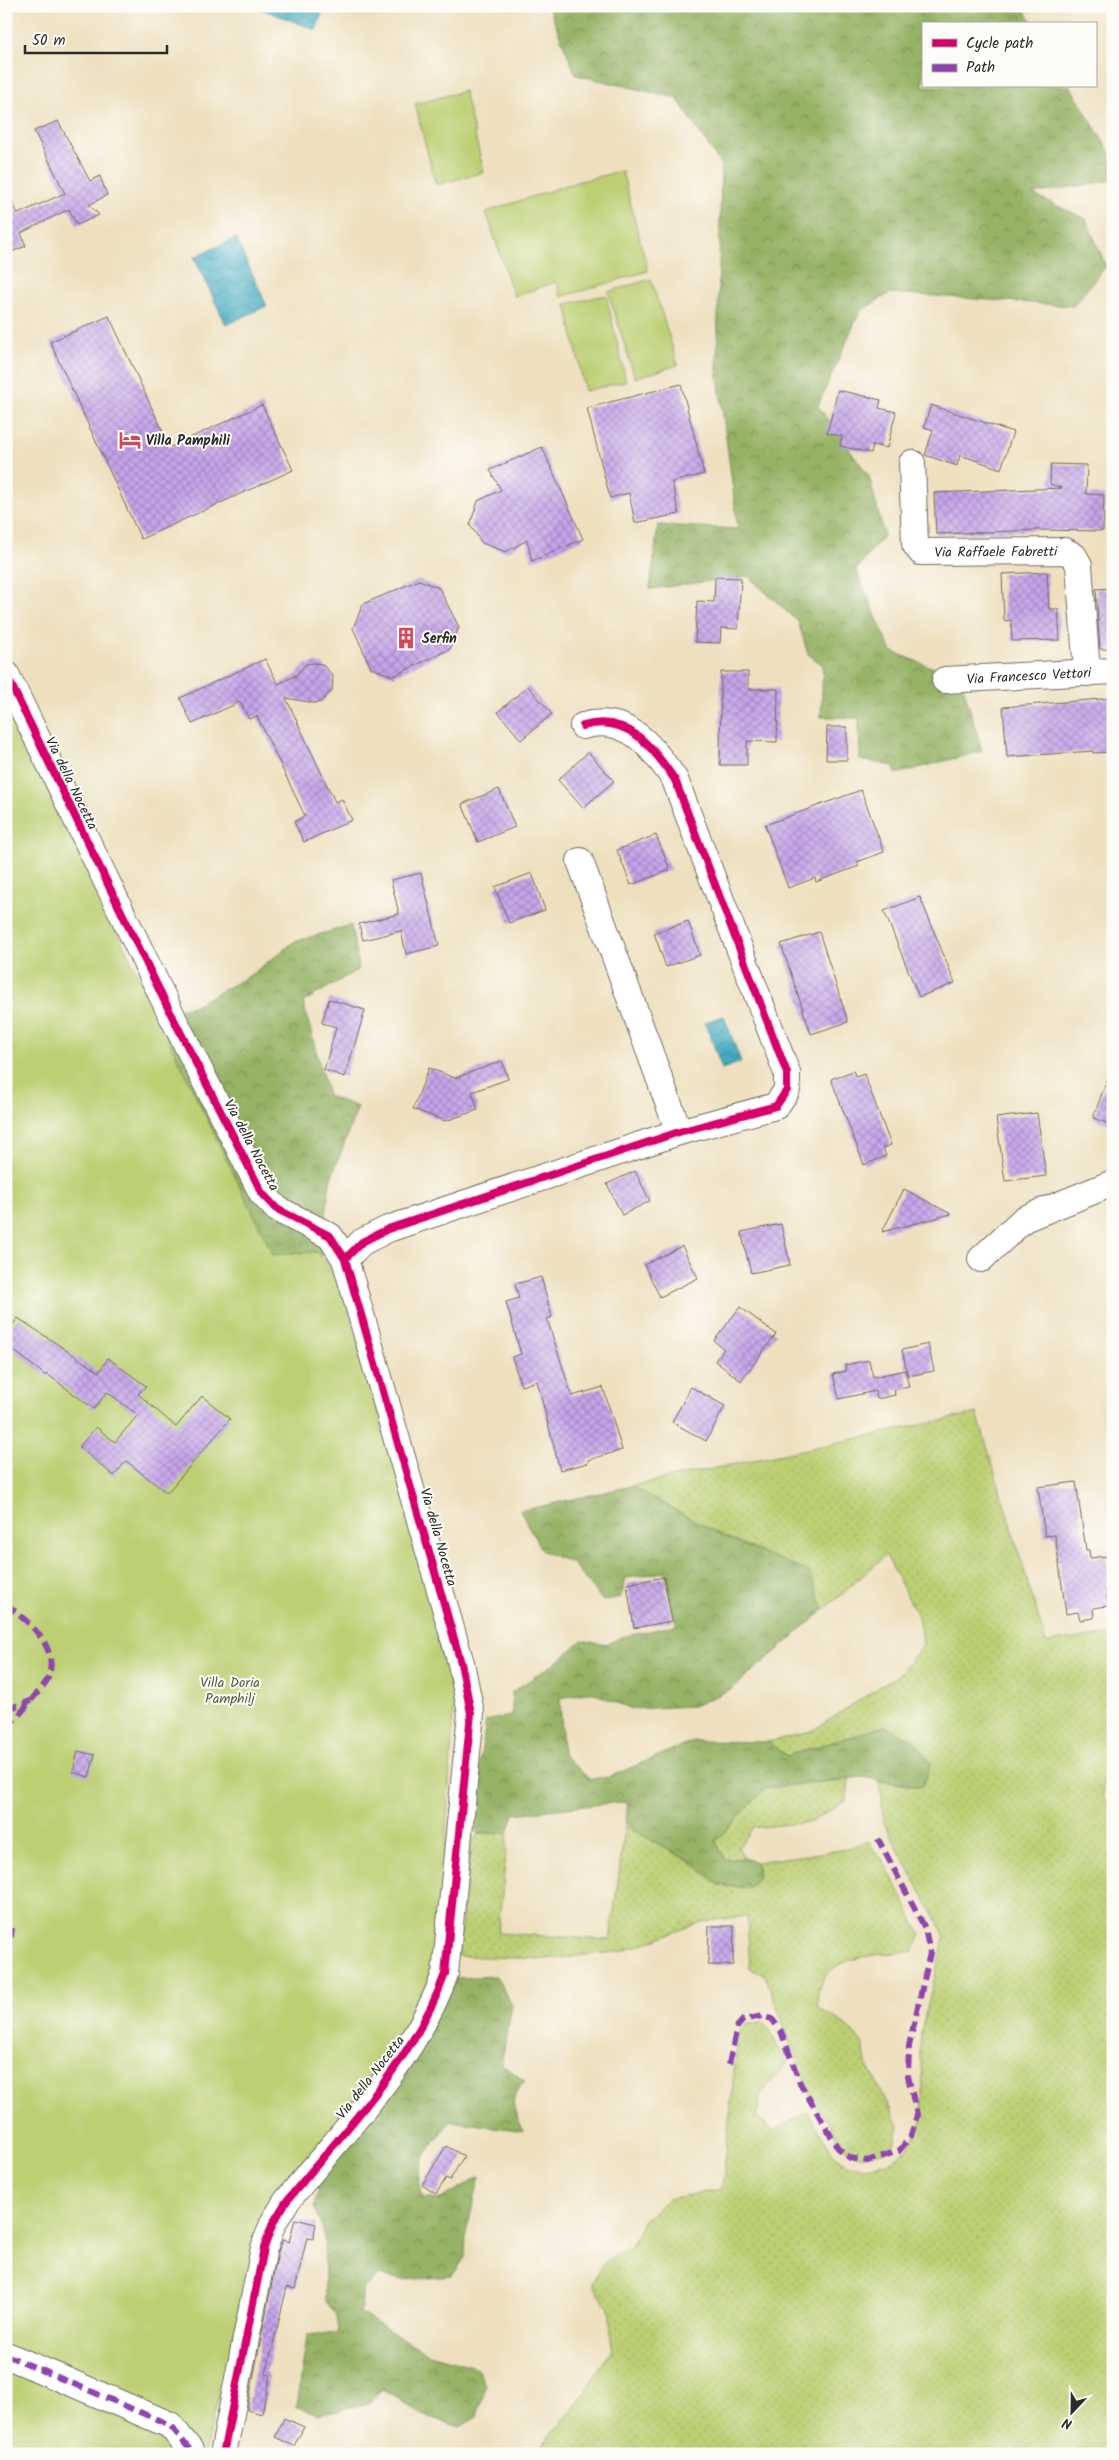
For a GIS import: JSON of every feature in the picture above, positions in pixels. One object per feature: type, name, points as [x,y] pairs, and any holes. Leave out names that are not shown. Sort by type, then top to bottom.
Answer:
[{"type":"street","name":"Via Raffaele Fabretti","points":[[912,463],[915,544],[921,552],[1065,552],[1074,556],[1079,565],[1100,672]]},
{"type":"street","name":"Via Francesco Vettori","points":[[945,680],[1100,672]]},
{"type":"street","name":"Via della Nocetta","points":[[6,674],[168,1010],[262,1193],[277,1209],[330,1236],[345,1259],[461,1664],[471,1713],[445,1974],[434,2002],[410,2048],[286,2202],[274,2223],[259,2269],[223,2454]]},
{"type":"street","points":[[345,1259],[362,1242],[388,1229],[679,1132],[776,1106],[787,1090],[787,1073],[674,780],[646,743],[629,729],[600,721],[583,726]]},
{"type":"street","points":[[580,861],[679,1132]]},
{"type":"street","points":[[981,1259],[1024,1219],[1113,1183]]},
{"type":"street","points":[[6,2355],[170,2425],[190,2450],[188,2454]]},
{"type":"green space","points":[[548,6],[1022,6],[1032,22],[922,22],[922,88],[1071,88],[1113,158],[1113,180],[1032,194],[1086,219],[1106,266],[1073,306],[891,293],[860,311],[818,406],[869,476],[884,535],[856,570],[891,651],[961,679],[982,751],[896,774],[894,766],[860,760],[859,718],[821,717],[823,665],[808,654],[798,622],[748,576],[650,589],[658,525],[738,529],[717,369],[721,165],[677,98],[576,75]]},
{"type":"green space","points":[[464,91],[484,172],[436,185],[415,104]]},
{"type":"green space","points":[[622,171],[648,271],[561,297],[556,282],[514,296],[486,212],[576,182]]},
{"type":"green space","points":[[651,279],[678,365],[635,378],[608,292]]},
{"type":"green space","points":[[606,295],[626,381],[585,391],[566,304]]},
{"type":"green space","name":"Villa Doria Pamphilj","points":[[6,691],[144,989],[273,1255],[317,1252],[339,1280],[456,1667],[444,1870],[430,1983],[376,2080],[263,2210],[253,2260],[204,2454],[6,2454]]},
{"type":"green space","points":[[351,925],[359,969],[303,1002],[328,1096],[358,1107],[330,1181],[317,1292],[22,1279],[114,1023],[193,1006],[249,976],[294,942]]},
{"type":"green space","points":[[977,1413],[1046,1643],[1112,1634],[1107,1689],[1103,1796],[1113,1810],[1113,2454],[535,2454],[576,2405],[612,2349],[609,2307],[592,2284],[598,2271],[611,2257],[630,2249],[643,2221],[668,2199],[722,2189],[738,2034],[747,2023],[762,2022],[769,2029],[787,2064],[761,2094],[756,2118],[774,2131],[808,2112],[834,2155],[849,2166],[865,2168],[888,2163],[908,2148],[923,2119],[920,2035],[945,1936],[884,1823],[879,1781],[922,1787],[931,1764],[885,1726],[787,1756],[768,1742],[812,1731],[897,1676],[923,1645],[918,1617],[886,1555],[824,1610],[808,1572],[727,1538],[631,1486]]},
{"type":"green space","points":[[631,1486],[727,1538],[809,1572],[824,1610],[732,1689],[693,1706],[632,1709],[591,1692],[560,1698],[563,1754],[589,1779],[609,1777],[693,1741],[768,1742],[787,1756],[885,1726],[915,1741],[931,1764],[922,1787],[862,1777],[765,1788],[716,1842],[725,1860],[744,1858],[756,1862],[758,1876],[749,1888],[719,1885],[693,1863],[631,1829],[626,1820],[628,1801],[514,1814],[508,1833],[478,1833],[471,1823],[486,1721],[512,1715],[512,1692],[561,1659],[582,1640],[606,1645],[622,1637],[676,1625],[665,1572],[626,1578],[621,1597],[603,1601],[572,1563],[542,1551],[520,1511]]},
{"type":"green space","points":[[849,1779],[847,1800],[811,1822],[753,1828],[738,1847],[744,1858],[725,1860],[716,1842],[765,1788]]},
{"type":"green space","points":[[626,1820],[631,1829],[693,1863],[719,1885],[749,1888],[758,1876],[756,1862],[841,1850],[868,1841],[885,1864],[921,1935],[913,1951],[859,1958],[834,1968],[825,1977],[819,1988],[818,2008],[846,2025],[862,2042],[866,2062],[899,2126],[896,2141],[887,2151],[859,2156],[844,2148],[810,2095],[765,1975],[750,1968],[747,1916],[701,1922],[624,1951],[546,1959],[458,1956],[471,1845],[478,1833],[508,1833],[498,1933],[610,1940]]},
{"type":"green space","points":[[496,1976],[512,2005],[501,2064],[525,2081],[519,2087],[514,2099],[515,2111],[524,2131],[451,2121],[425,2156],[419,2175],[419,2186],[422,2197],[441,2199],[480,2176],[466,2233],[465,2258],[452,2276],[404,2280],[378,2275],[364,2288],[360,2313],[426,2353],[476,2367],[486,2386],[477,2417],[460,2427],[422,2415],[398,2397],[380,2390],[370,2403],[319,2414],[297,2407],[307,2335],[338,2332],[336,2315],[325,2300],[324,2232],[314,2206],[322,2175],[455,1978]]},
{"type":"water","points":[[262,6],[305,6],[322,14],[316,30],[261,9]]},
{"type":"water","points":[[236,238],[267,306],[226,325],[194,257]]},
{"type":"water","points":[[724,1016],[741,1062],[722,1069],[705,1022]]},
{"type":"building","points":[[58,121],[90,181],[100,176],[107,195],[89,205],[99,215],[77,225],[69,209],[21,233],[26,246],[6,254],[6,189],[18,214],[65,193],[34,131]]},
{"type":"building","points":[[109,316],[170,447],[262,405],[293,470],[141,539],[50,342]]},
{"type":"building","points":[[681,384],[704,474],[672,482],[679,514],[635,523],[629,493],[610,498],[587,408]]},
{"type":"building","points":[[838,390],[881,400],[879,408],[896,412],[887,448],[873,445],[871,453],[840,446],[842,436],[827,433]]},
{"type":"building","points":[[931,405],[1013,432],[1001,469],[960,455],[957,466],[925,455],[933,430],[924,427]]},
{"type":"building","points":[[542,447],[583,539],[532,561],[527,540],[506,552],[482,543],[470,525],[478,501],[501,490],[490,470]]},
{"type":"building","points":[[1051,464],[1087,465],[1086,494],[1104,495],[1103,531],[1038,530],[936,534],[934,493],[1062,488],[1050,484]]},
{"type":"building","points":[[1047,572],[1049,609],[1058,609],[1060,640],[1012,641],[1011,620],[1004,621],[1002,574]]},
{"type":"building","points":[[715,577],[741,578],[738,629],[721,628],[720,643],[695,642],[697,601],[714,602]]},
{"type":"building","name":"Serfin","points":[[419,580],[439,588],[459,627],[450,649],[393,676],[371,668],[353,628],[363,604]]},
{"type":"building","points":[[1113,588],[1113,649],[1100,649],[1096,589]]},
{"type":"building","points":[[265,659],[278,684],[295,676],[306,664],[322,664],[333,676],[332,691],[321,702],[314,703],[286,698],[335,802],[342,799],[352,820],[304,842],[294,822],[305,816],[257,716],[249,719],[240,702],[192,724],[180,698]]},
{"type":"building","points":[[721,672],[748,672],[748,689],[778,689],[777,742],[747,741],[747,765],[720,765]]},
{"type":"building","points":[[528,686],[552,714],[521,740],[498,712]]},
{"type":"building","points":[[1113,698],[1113,752],[1093,753],[1093,751],[1007,757],[1003,707]]},
{"type":"building","points":[[827,727],[847,727],[847,760],[826,760]]},
{"type":"building","points":[[588,752],[614,781],[583,808],[558,780]]},
{"type":"building","points":[[499,789],[515,827],[478,842],[462,804]]},
{"type":"building","points":[[861,790],[884,852],[857,862],[859,866],[816,882],[815,878],[788,888],[765,825]]},
{"type":"building","points":[[656,835],[670,870],[631,885],[617,850]]},
{"type":"building","points":[[421,873],[439,946],[406,954],[401,931],[363,940],[359,924],[399,914],[391,880]]},
{"type":"building","points":[[532,873],[545,910],[509,923],[495,887]]},
{"type":"building","points":[[920,897],[955,983],[919,997],[884,911]]},
{"type":"building","points":[[688,921],[700,955],[666,967],[654,933]]},
{"type":"building","points":[[819,932],[848,1022],[811,1034],[781,944]]},
{"type":"building","points":[[329,999],[365,1010],[345,1077],[324,1070],[336,1027],[322,1023]]},
{"type":"building","points":[[502,1061],[508,1079],[472,1092],[478,1110],[445,1121],[413,1109],[429,1068],[455,1078]]},
{"type":"building","points":[[1111,1069],[1113,1069],[1113,1125],[1093,1118]]},
{"type":"building","points":[[853,1071],[856,1077],[864,1074],[891,1145],[883,1148],[886,1156],[864,1165],[831,1079]]},
{"type":"building","points":[[1037,1113],[1046,1176],[1005,1181],[996,1118]]},
{"type":"building","points":[[635,1171],[650,1201],[622,1215],[607,1184]]},
{"type":"building","points":[[904,1189],[951,1214],[882,1232]]},
{"type":"building","points":[[781,1224],[790,1265],[751,1273],[741,1232]]},
{"type":"building","points":[[682,1246],[698,1278],[660,1297],[644,1265]]},
{"type":"building","points":[[541,1277],[552,1317],[547,1319],[572,1396],[603,1387],[622,1450],[588,1460],[588,1463],[560,1470],[537,1381],[521,1386],[512,1357],[521,1354],[506,1302],[519,1298],[515,1284]]},
{"type":"building","points":[[740,1307],[776,1334],[741,1381],[715,1361],[724,1349],[714,1341]]},
{"type":"building","points":[[18,1318],[99,1372],[108,1358],[146,1386],[138,1394],[176,1427],[202,1396],[230,1419],[167,1493],[126,1461],[114,1476],[79,1447],[96,1427],[115,1442],[138,1415],[107,1392],[94,1409],[47,1374],[46,1376],[6,1344],[6,1333]]},
{"type":"building","points":[[928,1344],[934,1371],[908,1376],[902,1350]]},
{"type":"building","points":[[869,1360],[873,1377],[905,1370],[909,1387],[894,1390],[895,1395],[877,1399],[875,1391],[839,1399],[833,1374],[846,1371],[845,1365]]},
{"type":"building","points":[[691,1387],[725,1406],[706,1441],[672,1422]]},
{"type":"building","points":[[1076,1482],[1086,1550],[1089,1550],[1090,1558],[1106,1556],[1111,1589],[1106,1590],[1108,1606],[1093,1608],[1094,1618],[1080,1620],[1078,1612],[1066,1614],[1055,1535],[1045,1536],[1038,1487]]},
{"type":"building","points":[[664,1577],[672,1621],[634,1628],[627,1584]]},
{"type":"building","points":[[78,1751],[95,1755],[89,1777],[73,1772]]},
{"type":"building","points":[[709,1926],[734,1926],[733,1965],[708,1965]]},
{"type":"building","points":[[446,2146],[464,2156],[450,2180],[446,2178],[436,2194],[422,2185]]},
{"type":"building","points":[[295,2219],[316,2224],[313,2239],[307,2238],[295,2289],[287,2287],[266,2374],[270,2375],[262,2414],[247,2410],[278,2252],[283,2240],[289,2242]]},
{"type":"building","points":[[284,2418],[304,2427],[294,2446],[275,2437]]},
{"type":"marked path","points":[[6,1604],[32,1626],[39,1635],[45,1644],[51,1664],[49,1676],[44,1685],[20,1714],[6,1726]]},
{"type":"marked path","points":[[6,1706],[13,1707],[31,1701]]},
{"type":"marked path","points":[[729,2064],[737,2027],[743,2020],[762,2016],[772,2019],[781,2031],[800,2083],[838,2148],[850,2158],[867,2161],[899,2151],[911,2136],[917,2115],[908,2076],[909,2046],[930,1953],[925,1928],[878,1839]]},
{"type":"marked path","points":[[6,1973],[12,1928]]},
{"type":"marked path","points":[[6,2355],[170,2425],[190,2450],[188,2454]]},
{"type":"cycle path","points":[[6,674],[169,1010],[262,1193],[277,1209],[330,1236],[345,1259],[461,1663],[471,1713],[445,1974],[432,2006],[396,2066],[353,2122],[286,2202],[273,2223],[264,2248],[223,2454]]},
{"type":"cycle path","points":[[345,1259],[362,1242],[388,1229],[679,1132],[776,1106],[787,1090],[787,1073],[675,780],[648,745],[626,729],[613,724],[599,723],[583,726]]},
{"type":"place","name":"Villa Pamphili","points":[[130,440]]},
{"type":"place","name":"Serfin","points":[[406,638]]}]
